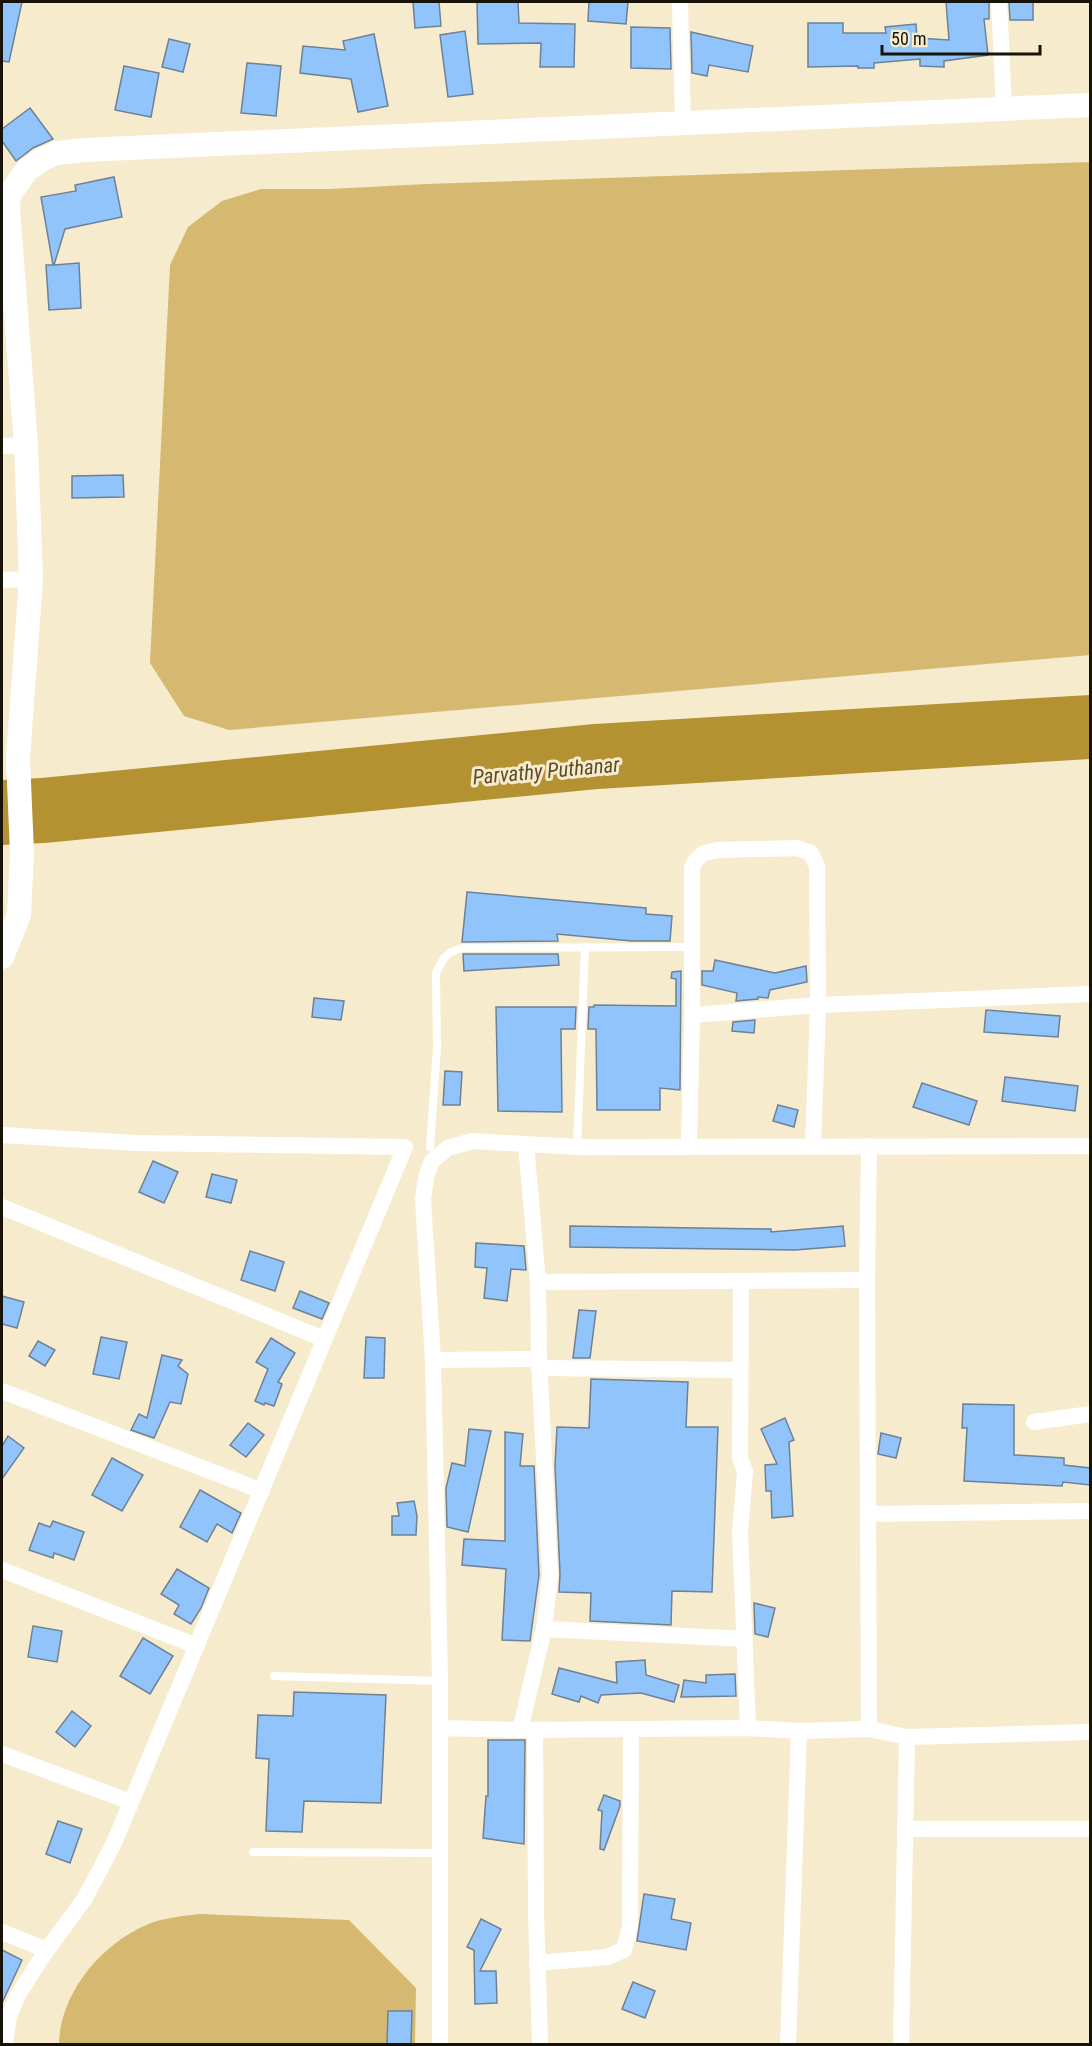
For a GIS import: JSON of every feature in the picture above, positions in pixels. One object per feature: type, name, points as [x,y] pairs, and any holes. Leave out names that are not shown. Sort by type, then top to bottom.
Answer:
[{"type":"main road","points":[[2,957],[19,915],[22,853],[18,758],[31,579],[26,444],[8,209],[4,184],[56,153],[85,150],[1090,105]]},
{"type":"street","points":[[680,2],[683,123]]},
{"type":"street","points":[[999,2],[1004,109]]},
{"type":"street","points":[[2,446],[26,444]]},
{"type":"street","points":[[2,580],[31,579]]},
{"type":"street","points":[[689,1146],[692,868],[696,860],[704,853],[717,850],[798,848],[811,853],[817,867],[818,1005],[813,1146]]},
{"type":"street","points":[[692,1015],[818,1005],[1090,994]]},
{"type":"street","points":[[2,1135],[135,1143],[405,1147],[114,1843],[85,1898],[18,1995],[9,2016],[5,2044]]},
{"type":"street","points":[[430,1147],[448,1148],[472,1141],[577,1146],[1090,1146]]},
{"type":"street","points":[[526,1144],[538,1282],[539,1363],[549,1575],[544,1629],[527,1730],[540,2044]]},
{"type":"street","points":[[869,1146],[867,1280],[869,1730]]},
{"type":"street","points":[[440,2044],[440,1682],[433,1360],[423,1200],[426,1177],[432,1161],[448,1148]]},
{"type":"street","points":[[2,1207],[324,1339]]},
{"type":"street","points":[[538,1282],[867,1280]]},
{"type":"street","points":[[741,1282],[740,1459],[745,1471],[740,1531],[748,1728]]},
{"type":"street","points":[[433,1360],[740,1370]]},
{"type":"street","points":[[2,1391],[262,1491]]},
{"type":"street","points":[[1034,1422],[1090,1414]]},
{"type":"street","points":[[868,1514],[1090,1511]]},
{"type":"street","points":[[2,1570],[197,1646]]},
{"type":"street","points":[[544,1629],[745,1639]]},
{"type":"street","points":[[440,1728],[869,1730],[907,1737],[1090,1732]]},
{"type":"street","points":[[537,1963],[607,1957],[624,1950],[630,1926],[632,1730]]},
{"type":"street","points":[[788,2044],[799,1731]]},
{"type":"street","points":[[902,2044],[907,1737]]},
{"type":"street","points":[[2,1754],[131,1802]]},
{"type":"street","points":[[905,1829],[1090,1829]]},
{"type":"street","points":[[2,1932],[47,1950]]},
{"type":"lane","points":[[577,1146],[585,947]]},
{"type":"lane","points":[[430,1147],[437,1048],[436,973],[444,958],[451,952],[462,948],[692,947]]},
{"type":"lane","points":[[274,1676],[440,1682]]},
{"type":"lane","points":[[253,1852],[440,1853]]},
{"type":"shaded area","points":[[1090,162],[1090,655],[229,730],[184,716],[150,663],[170,265],[188,227],[222,201],[261,189],[330,189]]},
{"type":"shaded area","points":[[200,1914],[349,1920],[416,1988],[415,2044],[59,2044],[61,2025],[75,1990],[86,1973],[113,1945],[146,1925],[165,1919]]},
{"type":"water","name":"Parvathy Puthanar","points":[[1090,695],[1090,759],[598,789],[45,843],[2,845],[2,780],[594,724]]},
{"type":"building","points":[[2,2],[22,2],[9,62],[2,61]]},
{"type":"building","points":[[413,2],[439,2],[441,26],[415,28]]},
{"type":"building","points":[[477,2],[518,2],[519,23],[575,24],[574,67],[540,67],[541,43],[478,44]]},
{"type":"building","points":[[589,2],[628,2],[626,24],[588,21]]},
{"type":"building","points":[[946,2],[989,2],[989,19],[984,19],[988,55],[944,61],[944,67],[920,66],[920,59],[874,63],[874,68],[808,67],[808,23],[843,23],[843,33],[886,33],[885,27],[916,24],[917,38],[949,40]]},
{"type":"building","points":[[1009,2],[1033,2],[1033,20],[1010,20]]},
{"type":"building","points":[[631,27],[670,28],[671,69],[631,68]]},
{"type":"building","points":[[465,31],[473,94],[448,97],[440,35]]},
{"type":"building","points":[[691,32],[753,46],[748,72],[709,65],[707,76],[692,73]]},
{"type":"building","points":[[374,34],[388,106],[358,112],[351,79],[300,73],[303,46],[345,50],[343,41]]},
{"type":"building","points":[[169,39],[190,44],[183,72],[162,67]]},
{"type":"building","points":[[247,63],[281,66],[276,116],[241,113]]},
{"type":"building","points":[[124,66],[159,73],[151,117],[115,110]]},
{"type":"building","points":[[30,108],[53,139],[33,148],[16,161],[2,141],[2,129]]},
{"type":"building","points":[[114,177],[122,217],[65,229],[54,265],[79,263],[81,308],[49,310],[46,265],[53,265],[41,197],[76,191],[75,185]]},
{"type":"building","points":[[123,475],[124,497],[72,498],[72,476]]},
{"type":"building","points":[[467,892],[646,908],[646,914],[672,916],[670,941],[632,941],[557,934],[558,941],[462,942]]},
{"type":"building","points":[[463,954],[558,954],[559,965],[464,971]]},
{"type":"building","points":[[715,960],[775,973],[806,966],[807,982],[770,990],[768,998],[758,997],[758,999],[736,1001],[737,993],[702,985],[702,971],[713,971]]},
{"type":"building","points":[[681,971],[680,1090],[660,1088],[660,1110],[597,1110],[596,1029],[588,1029],[589,1007],[594,1007],[594,1005],[676,1006],[676,979],[671,978],[672,972]]},
{"type":"building","points":[[314,998],[344,1001],[341,1020],[312,1017]]},
{"type":"building","points":[[496,1007],[576,1007],[575,1029],[561,1029],[562,1112],[498,1111]]},
{"type":"building","points":[[986,1010],[1060,1016],[1058,1037],[984,1032]]},
{"type":"building","points":[[755,1020],[754,1033],[732,1031],[733,1022]]},
{"type":"building","points":[[445,1071],[462,1072],[460,1105],[443,1105]]},
{"type":"building","points":[[1005,1077],[1078,1086],[1075,1111],[1002,1101]]},
{"type":"building","points":[[922,1083],[977,1101],[969,1125],[913,1107]]},
{"type":"building","points":[[778,1105],[798,1110],[794,1127],[773,1121]]},
{"type":"building","points":[[153,1161],[178,1172],[164,1203],[139,1192]]},
{"type":"building","points":[[212,1174],[237,1180],[231,1203],[206,1197]]},
{"type":"building","points":[[570,1226],[771,1229],[771,1232],[843,1226],[845,1246],[795,1250],[570,1247]]},
{"type":"building","points":[[476,1243],[524,1246],[526,1270],[511,1269],[507,1301],[484,1298],[487,1268],[475,1267]]},
{"type":"building","points":[[250,1251],[284,1262],[275,1291],[241,1280]]},
{"type":"building","points":[[300,1291],[329,1303],[322,1319],[293,1308]]},
{"type":"building","points":[[2,1296],[24,1302],[17,1328],[2,1324]]},
{"type":"building","points":[[579,1310],[596,1311],[590,1358],[573,1358]]},
{"type":"building","points":[[101,1337],[127,1342],[119,1379],[93,1374]]},
{"type":"building","points":[[366,1337],[385,1338],[384,1378],[364,1378]]},
{"type":"building","points":[[271,1338],[295,1353],[278,1382],[282,1384],[274,1406],[255,1401],[268,1369],[256,1362]]},
{"type":"building","points":[[38,1341],[55,1350],[45,1366],[29,1356]]},
{"type":"building","points":[[162,1355],[182,1360],[178,1366],[188,1374],[181,1404],[170,1402],[154,1438],[131,1430],[139,1414],[147,1418]]},
{"type":"building","points":[[591,1379],[688,1382],[686,1427],[718,1427],[712,1592],[672,1591],[671,1625],[590,1621],[591,1593],[559,1592],[555,1466],[557,1427],[589,1428]]},
{"type":"building","points":[[963,1404],[1014,1405],[1014,1455],[1064,1458],[1064,1465],[1090,1468],[1090,1485],[1063,1482],[1062,1486],[964,1481],[967,1428],[962,1428]]},
{"type":"building","points":[[785,1418],[794,1440],[789,1442],[793,1516],[772,1518],[771,1491],[766,1491],[765,1465],[777,1464],[761,1429]]},
{"type":"building","points":[[248,1423],[264,1435],[246,1457],[230,1445]]},
{"type":"building","points":[[469,1429],[491,1431],[468,1532],[447,1527],[446,1488],[452,1463],[465,1466]]},
{"type":"building","points":[[505,1432],[523,1434],[520,1466],[534,1466],[539,1575],[530,1641],[502,1640],[506,1569],[462,1565],[464,1539],[505,1541]]},
{"type":"building","points":[[881,1433],[901,1438],[896,1458],[878,1454]]},
{"type":"building","points":[[8,1436],[24,1448],[2,1479],[2,1446]]},
{"type":"building","points":[[112,1458],[143,1475],[122,1511],[92,1495]]},
{"type":"building","points":[[200,1490],[241,1513],[232,1533],[217,1524],[207,1542],[180,1527]]},
{"type":"building","points":[[414,1501],[417,1516],[416,1535],[392,1535],[392,1516],[399,1516],[397,1503]]},
{"type":"building","points":[[53,1521],[84,1532],[74,1560],[54,1553],[53,1558],[29,1550],[39,1523],[50,1527]]},
{"type":"building","points":[[177,1569],[209,1588],[191,1624],[174,1614],[179,1605],[161,1594]]},
{"type":"building","points":[[754,1603],[775,1608],[768,1637],[755,1634]]},
{"type":"building","points":[[33,1626],[62,1631],[57,1662],[28,1657]]},
{"type":"building","points":[[143,1638],[173,1656],[150,1694],[120,1676]]},
{"type":"building","points":[[645,1660],[646,1675],[679,1685],[674,1702],[641,1693],[601,1695],[598,1703],[581,1696],[579,1702],[552,1694],[559,1668],[617,1683],[616,1662]]},
{"type":"building","points":[[735,1674],[736,1696],[681,1697],[684,1680],[706,1683],[706,1675]]},
{"type":"building","points":[[294,1692],[386,1695],[381,1803],[304,1801],[302,1832],[266,1831],[269,1759],[256,1758],[258,1715],[293,1716]]},
{"type":"building","points":[[72,1711],[91,1726],[75,1747],[56,1732]]},
{"type":"building","points":[[488,1740],[525,1740],[524,1844],[483,1838],[486,1796],[488,1796]]},
{"type":"building","points":[[604,1795],[620,1801],[620,1806],[604,1850],[600,1849],[602,1811],[598,1810]]},
{"type":"building","points":[[58,1821],[82,1829],[70,1863],[46,1854]]},
{"type":"building","points":[[644,1894],[675,1899],[671,1919],[691,1923],[686,1950],[637,1941]]},
{"type":"building","points":[[481,1919],[501,1929],[480,1971],[496,1971],[497,2003],[475,2004],[474,1950],[467,1947]]},
{"type":"building","points":[[2,1950],[22,1960],[2,2003]]},
{"type":"building","points":[[633,1982],[655,1991],[645,2018],[622,2009]]},
{"type":"building","points":[[388,2011],[412,2011],[411,2044],[387,2044]]}]
